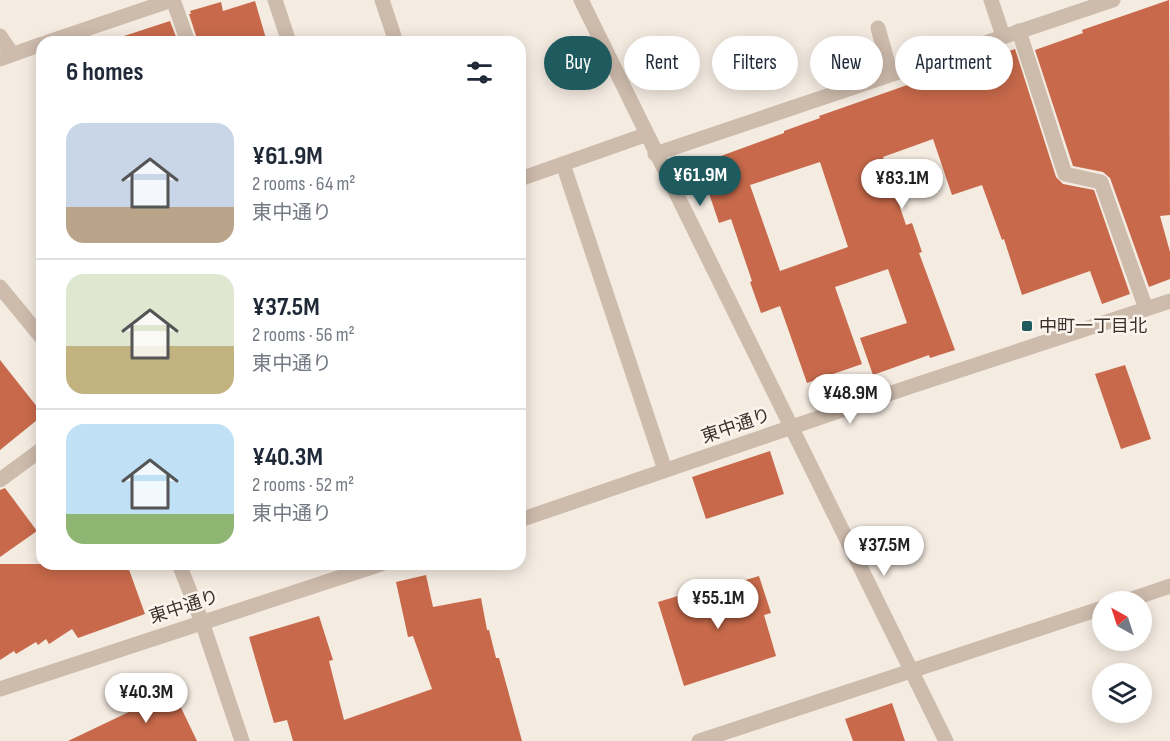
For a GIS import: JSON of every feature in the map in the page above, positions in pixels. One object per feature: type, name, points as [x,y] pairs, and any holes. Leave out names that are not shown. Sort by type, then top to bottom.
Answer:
[{"type":"street","points":[[85,36],[173,0],[186,36]]},
{"type":"street","points":[[275,0],[287,36]]},
{"type":"street","points":[[382,0],[394,36]]},
{"type":"street","points":[[581,0],[645,135],[913,670],[946,741]]},
{"type":"street","points":[[991,0],[1003,36],[1113,0]]},
{"type":"street","points":[[878,28],[891,74]]},
{"type":"street","points":[[1019,31],[1065,174],[1101,182],[1146,309]]},
{"type":"street","points":[[0,36],[6,56],[36,46]]},
{"type":"street","points":[[655,154],[895,73]]},
{"type":"street","points":[[526,177],[645,135]]},
{"type":"street","points":[[563,164],[665,470]]},
{"type":"street","points":[[1,291],[36,331]]},
{"type":"street","name":"東中通り","points":[[526,518],[1170,301]]},
{"type":"street","points":[[0,480],[36,453]]},
{"type":"street","points":[[181,570],[202,622],[242,741]]},
{"type":"street","name":"東中通り","points":[[0,689],[353,570]]},
{"type":"street","points":[[1152,592],[1170,586]]},
{"type":"street","points":[[699,741],[1092,611]]},
{"type":"building","points":[[1169,0],[1170,215],[1160,216],[1170,252],[1170,279],[1149,287],[1110,178],[1103,172],[1073,166],[1035,50],[1083,33],[1082,30]]},
{"type":"building","points":[[255,1],[265,36],[196,36],[190,11],[221,2],[223,11]]},
{"type":"building","points":[[170,21],[176,36],[124,36]]},
{"type":"building","points":[[1015,49],[1056,177],[1063,184],[1094,190],[1130,294],[1102,304],[1090,271],[1022,295],[1004,239],[1002,240],[982,185],[952,195],[933,139],[883,157],[906,225],[912,223],[922,252],[919,253],[955,350],[930,358],[929,355],[873,375],[860,338],[907,323],[888,269],[835,287],[862,364],[807,383],[780,306],[761,313],[731,219],[719,223],[699,164],[784,133],[784,131],[820,118],[819,116],[895,89],[1013,90],[1013,50]],"holes":[[[820,162],[848,247],[780,271],[750,185]]]},
{"type":"building","points":[[0,360],[36,405],[36,421],[0,450]]},
{"type":"building","points":[[1125,365],[1151,439],[1121,449],[1095,374]]},
{"type":"building","points":[[770,451],[784,494],[706,519],[692,477]]},
{"type":"building","points":[[5,488],[36,532],[0,557],[0,490]]},
{"type":"building","points":[[0,564],[36,564],[36,570],[129,570],[145,614],[78,638],[72,629],[49,644],[46,639],[38,645],[36,642],[0,660]]},
{"type":"building","points":[[426,575],[433,607],[481,598],[487,630],[489,630],[496,658],[499,658],[522,741],[293,741],[287,720],[274,723],[249,637],[319,616],[333,660],[329,661],[344,720],[432,689],[413,636],[408,637],[396,582]]},
{"type":"building","points":[[759,576],[771,613],[764,615],[776,656],[684,686],[658,602],[701,589],[702,593]]},
{"type":"building","points":[[173,691],[197,741],[68,741]]},
{"type":"building","points":[[892,703],[905,741],[853,741],[845,719]]},
{"type":"place","name":"中町一丁目北","points":[[1027,326]]}]
